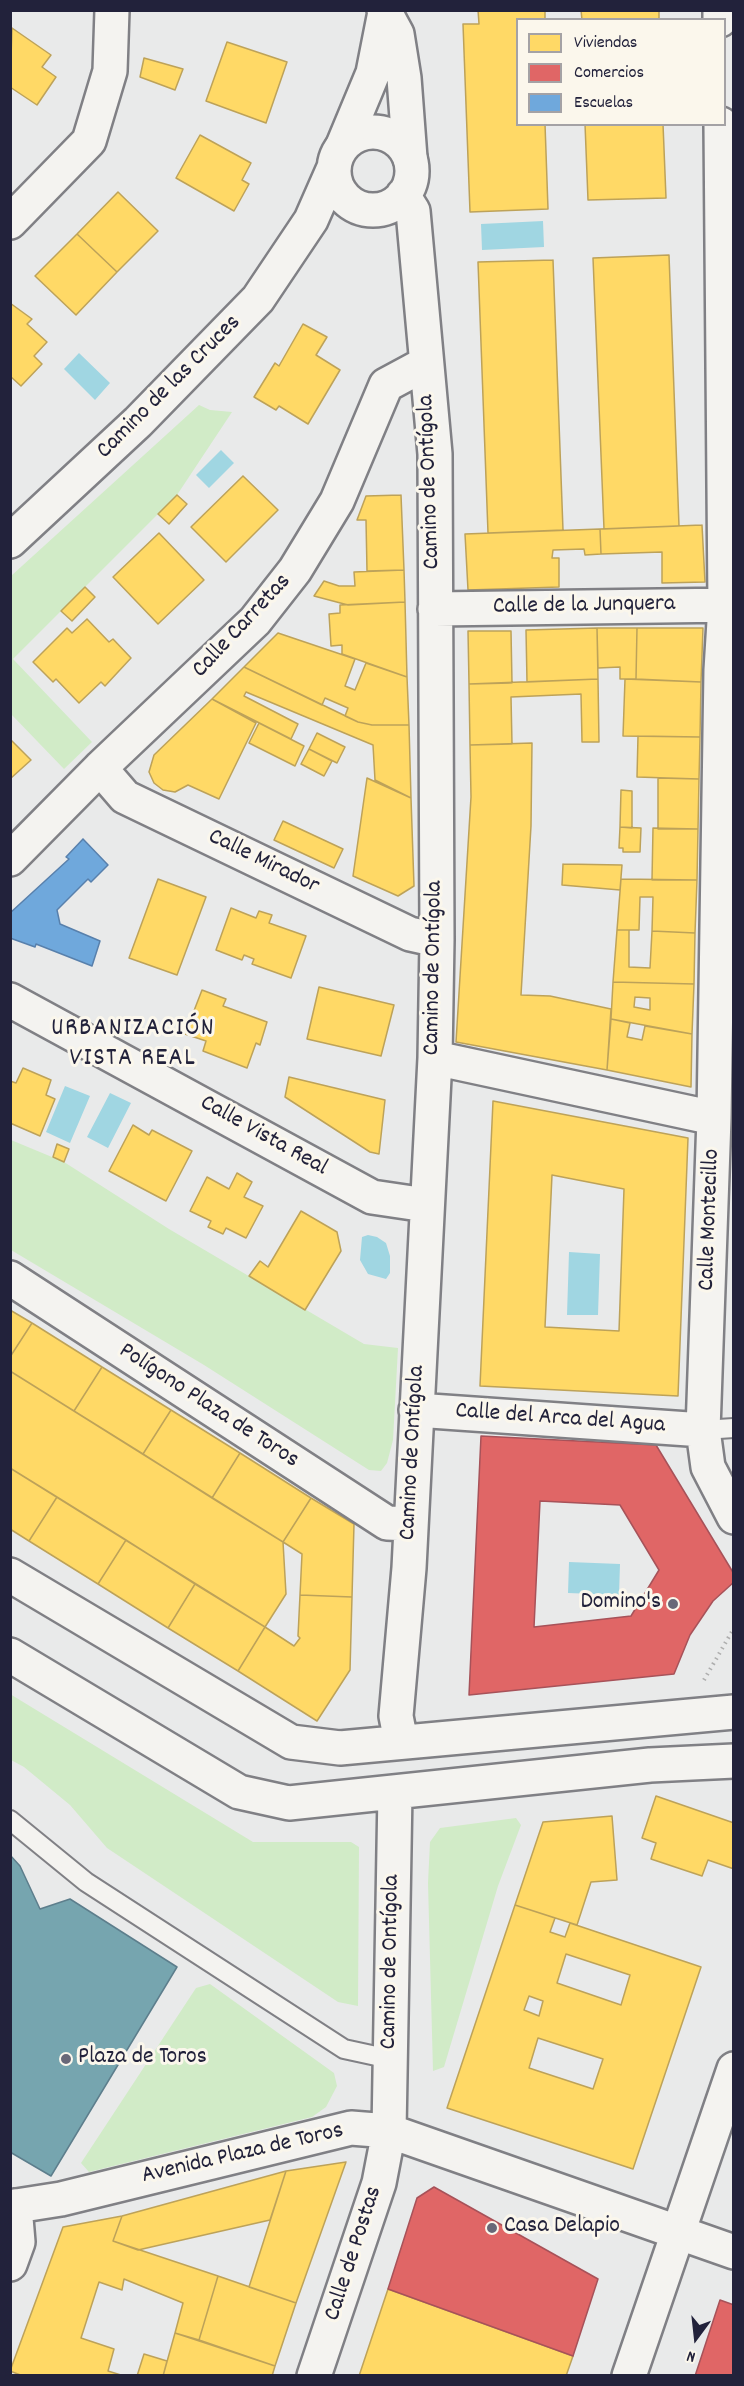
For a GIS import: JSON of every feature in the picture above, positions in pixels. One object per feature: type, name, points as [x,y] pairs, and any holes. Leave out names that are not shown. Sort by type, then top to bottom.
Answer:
[{"type":"street","points":[[10,222],[89,141],[110,71],[112,10]]},
{"type":"street","points":[[311,220],[386,207],[403,195],[412,172],[404,78],[397,34],[386,11]]},
{"type":"street","name":"Camino de las Cruces","points":[[10,541],[138,422],[258,299],[311,220],[373,73],[386,11]]},
{"type":"street","name":"Calle Montecillo","points":[[722,126],[730,605],[721,670],[724,1120],[718,1429],[708,1467],[734,1517]]},
{"type":"street","points":[[366,209],[342,196],[335,184],[338,158],[366,131],[380,132],[393,137],[403,146],[410,158]]},
{"type":"street","name":"Camino de Ontígola","points":[[401,1742],[396,1716],[409,1568],[435,1058],[437,940],[435,454],[425,364],[413,211],[403,195]]},
{"type":"street","name":"Calle Carretas","points":[[10,859],[100,768],[255,621],[295,570],[337,501],[386,385],[425,364]]},
{"type":"street","name":"Calle de la Junquera","points":[[435,609],[730,605]]},
{"type":"street","name":"Calle Mirador","points":[[100,768],[125,797],[410,934],[437,940]]},
{"type":"street","name":"Calle Vista Real","points":[[10,1000],[27,1007],[372,1197],[426,1205]]},
{"type":"street","points":[[435,1058],[724,1120]]},
{"type":"street","name":"Polígono Plaza de Toros","points":[[10,1278],[387,1523],[410,1524]]},
{"type":"street","name":"Calle del Arca del Agua","points":[[416,1410],[718,1429]]},
{"type":"street","points":[[10,1575],[291,1742],[340,1748],[734,1712]]},
{"type":"street","points":[[10,1655],[239,1792],[289,1803],[650,1765],[734,1761]]},
{"type":"street","name":"Camino de Ontígola","points":[[389,2131],[395,1792]]},
{"type":"street","points":[[629,2376],[676,2233],[734,2069]]},
{"type":"street","name":"Avenida Plaza de Toros","points":[[13,2206],[61,2199],[351,2128],[389,2131],[734,2252]]},
{"type":"street","name":"Calle de Postas","points":[[314,2376],[379,2183],[389,2131]]},
{"type":"street","points":[[10,2264],[18,2242],[13,2206]]},
{"type":"lane","points":[[10,1820],[86,1882],[344,2049],[390,2059]]},
{"type":"green space","points":[[199,405],[210,410],[232,412],[177,495],[13,659],[92,742],[64,769],[11,714],[11,576]]},
{"type":"green space","points":[[11,1140],[64,1162],[169,1229],[364,1344],[398,1348],[393,1440],[387,1463],[381,1471],[369,1470],[204,1365],[11,1250]]},
{"type":"green space","points":[[10,1694],[253,1842],[351,1842],[359,1847],[358,2006],[338,2002],[107,1848],[70,1805],[24,1767],[11,1760]]},
{"type":"green space","points":[[516,1818],[521,1825],[498,1886],[444,2067],[433,2071],[428,1883],[430,1842],[440,1828]]},
{"type":"green space","points":[[210,1984],[334,2073],[337,2086],[326,2107],[312,2117],[89,2172],[81,2163],[196,1988]]},
{"type":"water","points":[[543,221],[544,247],[482,250],[481,224]]},
{"type":"water","points":[[79,353],[110,383],[95,400],[64,369]]},
{"type":"water","points":[[221,450],[234,463],[209,488],[196,475]]},
{"type":"water","points":[[65,1086],[90,1096],[70,1143],[46,1132]]},
{"type":"water","points":[[110,1093],[131,1103],[108,1148],[87,1137]]},
{"type":"water","points":[[368,1235],[377,1237],[386,1243],[390,1256],[390,1273],[386,1279],[368,1274],[360,1260],[362,1237]]},
{"type":"water","points":[[569,1252],[600,1254],[598,1315],[567,1315]]},
{"type":"water","points":[[569,1562],[620,1564],[619,1595],[568,1593]]},
{"type":"building: Viviendas","points":[[478,10],[545,10],[545,18],[516,18],[516,126],[545,126],[548,209],[470,212],[463,24],[479,24]]},
{"type":"building: Viviendas","points":[[581,10],[659,10],[659,18],[582,18]]},
{"type":"building: Viviendas","points":[[12,28],[51,55],[42,67],[56,77],[37,105],[10,87]]},
{"type":"building: Viviendas","points":[[227,42],[287,62],[266,123],[206,101]]},
{"type":"building: Viviendas","points":[[144,58],[183,69],[175,90],[140,77]]},
{"type":"building: Viviendas","points":[[585,126],[663,126],[666,198],[588,200]]},
{"type":"building: Viviendas","points":[[200,135],[251,163],[242,180],[249,184],[234,211],[176,178]]},
{"type":"building: Viviendas","points":[[118,192],[158,231],[117,272],[77,234]]},
{"type":"building: Viviendas","points":[[77,234],[117,272],[76,315],[35,276]]},
{"type":"building: Viviendas","points":[[669,255],[679,526],[604,529],[593,258]]},
{"type":"building: Viviendas","points":[[553,260],[563,530],[488,533],[478,262]]},
{"type":"building: Viviendas","points":[[10,303],[32,319],[27,324],[47,342],[34,356],[42,364],[21,386],[10,376]]},
{"type":"building: Viviendas","points":[[303,324],[327,337],[316,355],[340,370],[308,424],[279,406],[276,410],[254,397],[275,363],[279,366]]},
{"type":"building: Viviendas","points":[[243,476],[278,510],[226,562],[191,527]]},
{"type":"building: Viviendas","points":[[177,495],[187,504],[169,524],[158,514]]},
{"type":"building: Viviendas","points":[[401,495],[404,570],[367,571],[366,520],[357,520],[366,496]]},
{"type":"building: Viviendas","points":[[702,525],[705,582],[662,583],[662,552],[601,554],[600,529]]},
{"type":"building: Viviendas","points":[[600,529],[601,554],[585,555],[584,549],[553,550],[552,558],[559,558],[559,587],[468,590],[465,534]]},
{"type":"building: Viviendas","points":[[159,533],[204,580],[158,624],[113,577]]},
{"type":"building: Viviendas","points":[[404,570],[405,602],[348,605],[314,596],[324,581],[339,586],[355,586],[354,572]]},
{"type":"building: Viviendas","points":[[85,587],[95,597],[72,621],[61,611]]},
{"type":"building: Viviendas","points":[[405,602],[407,677],[342,654],[342,645],[331,646],[329,614],[340,613],[340,605]]},
{"type":"building: Viviendas","points":[[87,619],[109,642],[113,639],[131,658],[105,686],[101,682],[79,703],[56,679],[53,682],[33,662],[67,628],[72,633]]},
{"type":"building: Viviendas","points":[[597,628],[598,679],[527,682],[526,630]]},
{"type":"building: Viviendas","points":[[597,628],[637,628],[636,679],[620,679],[620,667],[598,668]]},
{"type":"building: Viviendas","points":[[637,628],[703,628],[701,682],[636,679]]},
{"type":"building: Viviendas","points":[[468,631],[511,631],[512,683],[469,684]]},
{"type":"building: Viviendas","points":[[278,633],[355,659],[345,686],[355,690],[366,663],[407,677],[409,725],[372,725],[358,722],[345,716],[348,708],[325,698],[322,705],[244,667]]},
{"type":"building: Viviendas","points":[[244,667],[358,722],[372,725],[409,725],[411,798],[375,780],[373,745],[246,692],[244,696],[298,724],[291,739],[212,699]]},
{"type":"building: Viviendas","points":[[598,679],[599,742],[582,742],[581,694],[511,697],[512,744],[470,745],[469,684]]},
{"type":"building: Viviendas","points":[[625,679],[701,682],[700,737],[623,736]]},
{"type":"building: Viviendas","points":[[212,699],[256,723],[219,799],[188,785],[175,792],[163,790],[154,783],[149,772],[154,755]]},
{"type":"building: Viviendas","points":[[259,723],[304,746],[295,766],[249,743]]},
{"type":"building: Viviendas","points":[[317,733],[345,747],[337,763],[309,749]]},
{"type":"building: Viviendas","points":[[638,736],[700,737],[699,779],[637,777]]},
{"type":"building: Viviendas","points":[[10,739],[31,760],[10,779]]},
{"type":"building: Viviendas","points":[[532,743],[531,826],[521,995],[550,996],[611,1009],[607,1070],[456,1042],[471,797],[470,745]]},
{"type":"building: Viviendas","points":[[309,749],[332,761],[324,776],[301,764]]},
{"type":"building: Viviendas","points":[[367,778],[411,798],[414,886],[398,896],[353,876]]},
{"type":"building: Viviendas","points":[[658,778],[699,779],[698,829],[658,829]]},
{"type":"building: Viviendas","points":[[621,790],[632,791],[632,828],[620,827]]},
{"type":"building: Viviendas","points":[[283,821],[343,849],[334,868],[274,840]]},
{"type":"building: Viviendas","points":[[620,827],[641,828],[640,852],[623,852],[623,848],[619,848]]},
{"type":"building: Viviendas","points":[[653,828],[698,829],[697,880],[652,880]]},
{"type":"building: Viviendas","points":[[563,864],[622,865],[620,890],[562,885]]},
{"type":"building: Viviendas","points":[[158,879],[206,897],[177,975],[129,958]]},
{"type":"building: Viviendas","points":[[621,879],[697,880],[695,933],[652,931],[653,897],[640,897],[639,930],[617,930]]},
{"type":"building: Viviendas","points":[[231,908],[256,918],[259,911],[272,915],[269,923],[306,936],[291,978],[252,964],[254,959],[244,955],[242,960],[216,950]]},
{"type":"building: Viviendas","points":[[617,930],[629,930],[629,967],[650,968],[652,931],[695,933],[694,984],[613,982]]},
{"type":"building: Viviendas","points":[[613,982],[694,984],[692,1034],[611,1019]],"holes":[[[635,997],[650,998],[650,1010],[634,1007]]]},
{"type":"building: Viviendas","points":[[319,987],[394,1005],[381,1056],[307,1039]]},
{"type":"building: Viviendas","points":[[202,990],[226,999],[223,1006],[267,1022],[260,1045],[256,1043],[247,1068],[203,1051],[206,1041],[185,1034]]},
{"type":"building: Viviendas","points":[[611,1019],[630,1023],[627,1037],[642,1040],[645,1026],[692,1034],[691,1087],[607,1070]]},
{"type":"building: Viviendas","points":[[23,1068],[51,1080],[46,1095],[55,1099],[40,1136],[10,1123],[10,1081],[16,1083]]},
{"type":"building: Viviendas","points":[[289,1077],[385,1100],[379,1154],[370,1152],[285,1097]]},
{"type":"building: Viviendas","points":[[493,1101],[688,1138],[678,1396],[480,1386]],"holes":[[[552,1175],[624,1189],[619,1331],[545,1327]]]},
{"type":"building: Viviendas","points":[[133,1125],[149,1135],[152,1130],[192,1151],[166,1201],[109,1171]]},
{"type":"building: Viviendas","points":[[57,1144],[69,1149],[64,1162],[53,1157]]},
{"type":"building: Viviendas","points":[[237,1173],[252,1182],[244,1197],[263,1206],[246,1238],[226,1228],[223,1234],[208,1227],[211,1221],[190,1211],[207,1177],[229,1189]]},
{"type":"building: Viviendas","points":[[301,1211],[337,1232],[341,1251],[305,1310],[249,1276],[260,1261],[268,1267]]},
{"type":"building: Viviendas","points":[[10,1310],[32,1323],[10,1357]]},
{"type":"building: Viviendas","points":[[32,1323],[102,1367],[74,1411],[10,1371],[10,1357]]},
{"type":"building: Viviendas","points":[[102,1367],[171,1410],[143,1454],[74,1411]]},
{"type":"building: Viviendas","points":[[10,1371],[283,1542],[286,1594],[265,1627],[10,1468]]},
{"type":"building: Viviendas","points":[[171,1410],[240,1453],[212,1498],[143,1454]]},
{"type":"building: Viviendas","points":[[240,1453],[311,1498],[283,1542],[212,1498]]},
{"type":"building: Viviendas","points":[[10,1468],[57,1497],[29,1541],[10,1529]]},
{"type":"building: Viviendas","points":[[57,1497],[126,1540],[98,1584],[29,1541]]},
{"type":"building: Viviendas","points":[[311,1498],[354,1524],[352,1597],[300,1595],[302,1554],[283,1542]]},
{"type":"building: Viviendas","points":[[126,1540],[195,1584],[168,1628],[98,1584]]},
{"type":"building: Viviendas","points":[[195,1584],[265,1627],[238,1671],[168,1628]]},
{"type":"building: Viviendas","points":[[300,1595],[352,1597],[350,1670],[317,1721],[238,1671],[265,1627],[294,1646],[300,1638],[298,1636]]},
{"type":"building: Viviendas","points":[[656,1796],[734,1823],[734,1869],[708,1860],[702,1876],[651,1859],[656,1843],[642,1838]]},
{"type":"building: Viviendas","points":[[612,1816],[617,1880],[591,1882],[577,1925],[515,1905],[543,1822]]},
{"type":"building: Viviendas","points":[[515,1905],[555,1918],[550,1932],[565,1937],[570,1923],[701,1967],[633,2169],[447,2108]],"holes":[[[566,1954],[630,1975],[621,2005],[557,1983]],[[529,1996],[543,2001],[539,2016],[524,2010]],[[538,2038],[603,2059],[593,2089],[529,2068]]]},
{"type":"building: Viviendas","points":[[346,2162],[296,2303],[249,2287],[286,2171]]},
{"type":"building: Viviendas","points":[[286,2171],[270,2220],[138,2250],[113,2241],[122,2216]]},
{"type":"building: Viviendas","points":[[122,2216],[113,2241],[218,2276],[199,2340],[175,2333],[183,2303],[124,2279],[122,2290],[99,2282],[81,2338],[114,2349],[108,2371],[124,2376],[23,2376],[10,2371],[63,2227]]},
{"type":"building: Viviendas","points":[[218,2276],[296,2303],[275,2366],[199,2340]]},
{"type":"building: Viviendas","points":[[388,2289],[573,2356],[566,2376],[359,2376]]},
{"type":"building: Viviendas","points":[[175,2333],[275,2366],[272,2376],[163,2376]]},
{"type":"building: Viviendas","points":[[144,2354],[167,2361],[163,2376],[137,2376]]},
{"type":"building: Comercios","points":[[481,1436],[656,1445],[734,1574],[734,1582],[713,1601],[690,1635],[674,1674],[469,1695]],"holes":[[[540,1501],[620,1505],[659,1570],[631,1616],[534,1627]]]},
{"type":"building: Comercios","points":[[434,2187],[598,2279],[573,2356],[388,2289],[417,2198]]},
{"type":"building: Comercios","points":[[720,2300],[734,2305],[734,2376],[695,2376]]},
{"type":"building: Escuelas","points":[[83,839],[108,865],[91,882],[88,879],[57,910],[60,924],[100,941],[92,966],[36,944],[35,947],[10,938],[10,913],[69,859],[66,857]]},
{"type":"building: Público","name":"Plaza de Toros","points":[[10,1855],[20,1866],[40,1909],[70,1899],[177,1967],[51,2176],[10,2152]]},
{"type":"place","name":"Domino's","points":[[673,1604]]},
{"type":"place","name":"Plaza de Toros","points":[[66,2059]]},
{"type":"place","name":"Casa Delapio","points":[[492,2228]]},
{"type":"district","name":"URBANIZACIÓN VISTA REAL","points":[[133,1045]]}]
